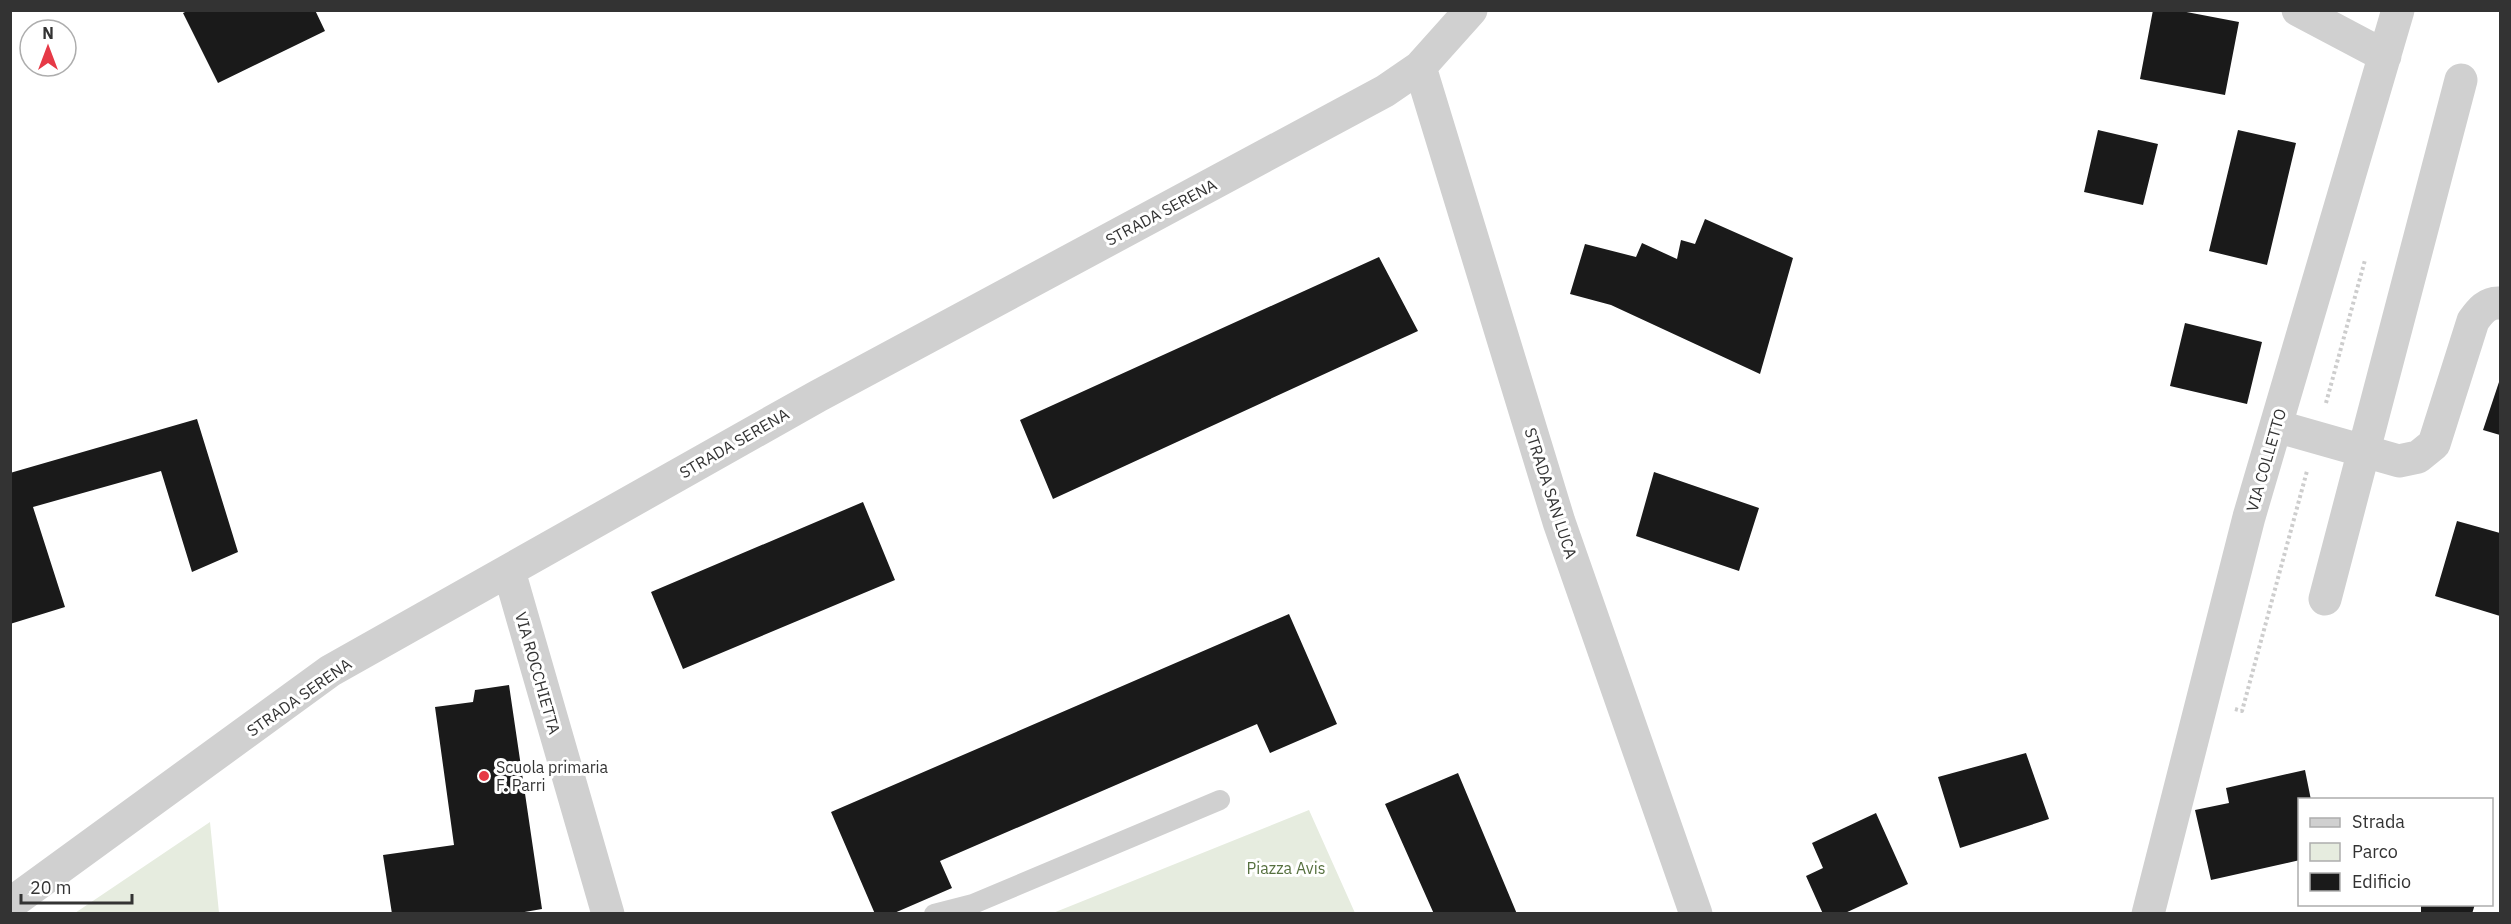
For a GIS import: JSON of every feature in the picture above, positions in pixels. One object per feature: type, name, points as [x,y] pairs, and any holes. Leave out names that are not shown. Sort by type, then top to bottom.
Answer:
[{"type":"street","name":"STRADA SERENA","points":[[10,904],[330,671],[818,396],[1385,92],[1420,68],[1471,10]]},
{"type":"street","points":[[2298,10],[2385,56]]},
{"type":"street","name":"VIA COLLETTO","points":[[2148,914],[2249,517],[2398,10]]},
{"type":"street","name":"STRADA SAN LUCA","points":[[1420,68],[1559,522],[1696,914]]},
{"type":"street","points":[[2325,599],[2461,80]]},
{"type":"street","points":[[2276,426],[2399,461],[2418,457],[2434,444],[2473,321],[2481,309],[2496,302],[2500,303]]},
{"type":"street","name":"VIA ROCCHIETTA","points":[[509,571],[608,914]]},
{"type":"lane","points":[[934,914],[973,904],[1220,800]]},
{"type":"green space","name":"Piazza Avis","points":[[1309,810],[1355,913],[1053,913]]},
{"type":"green space","points":[[210,822],[219,913],[75,913]]},
{"type":"building","points":[[189,10],[315,10],[325,31],[218,83],[183,13]]},
{"type":"building","points":[[2153,10],[2176,10],[2239,22],[2225,95],[2140,79]]},
{"type":"building","points":[[2098,130],[2158,144],[2143,205],[2084,192]]},
{"type":"building","points":[[2238,130],[2296,143],[2267,265],[2209,251]]},
{"type":"building","points":[[1705,219],[1793,258],[1760,374],[1611,305],[1570,294],[1585,244],[1636,257],[1642,243],[1677,259],[1681,240],[1695,244]]},
{"type":"building","points":[[1379,257],[1418,331],[1053,499],[1020,420]]},
{"type":"building","points":[[2185,323],[2262,342],[2247,404],[2170,386]]},
{"type":"building","points":[[2500,379],[2500,435],[2483,430]]},
{"type":"building","points":[[197,419],[238,552],[192,572],[161,471],[33,507],[65,607],[10,624],[10,473]]},
{"type":"building","points":[[1654,472],[1759,508],[1739,571],[1636,536]]},
{"type":"building","points":[[863,502],[895,580],[683,669],[651,592]]},
{"type":"building","points":[[2457,521],[2500,533],[2500,616],[2435,596]]},
{"type":"building","points":[[1289,614],[1337,724],[1270,753],[1257,724],[940,861],[952,888],[892,914],[875,914],[831,812]]},
{"type":"building","name":"Scuola primaria F. Parri","points":[[509,685],[542,909],[513,914],[392,914],[383,855],[454,845],[435,707],[473,702],[475,690]]},
{"type":"building","points":[[2026,753],[2049,819],[1960,848],[1938,777]]},
{"type":"building","points":[[2305,770],[2311,798],[2298,798],[2298,860],[2211,880],[2195,810],[2229,803],[2226,788]]},
{"type":"building","points":[[1458,773],[1517,914],[1434,914],[1385,804]]},
{"type":"building","points":[[1876,813],[1908,884],[1843,914],[1823,914],[1806,876],[1823,868],[1812,843]]},
{"type":"building","points":[[2421,906],[2474,906],[2472,914],[2421,914]]},
{"type":"place","name":"Scuola primaria F. Parri","points":[[484,776]]}]
